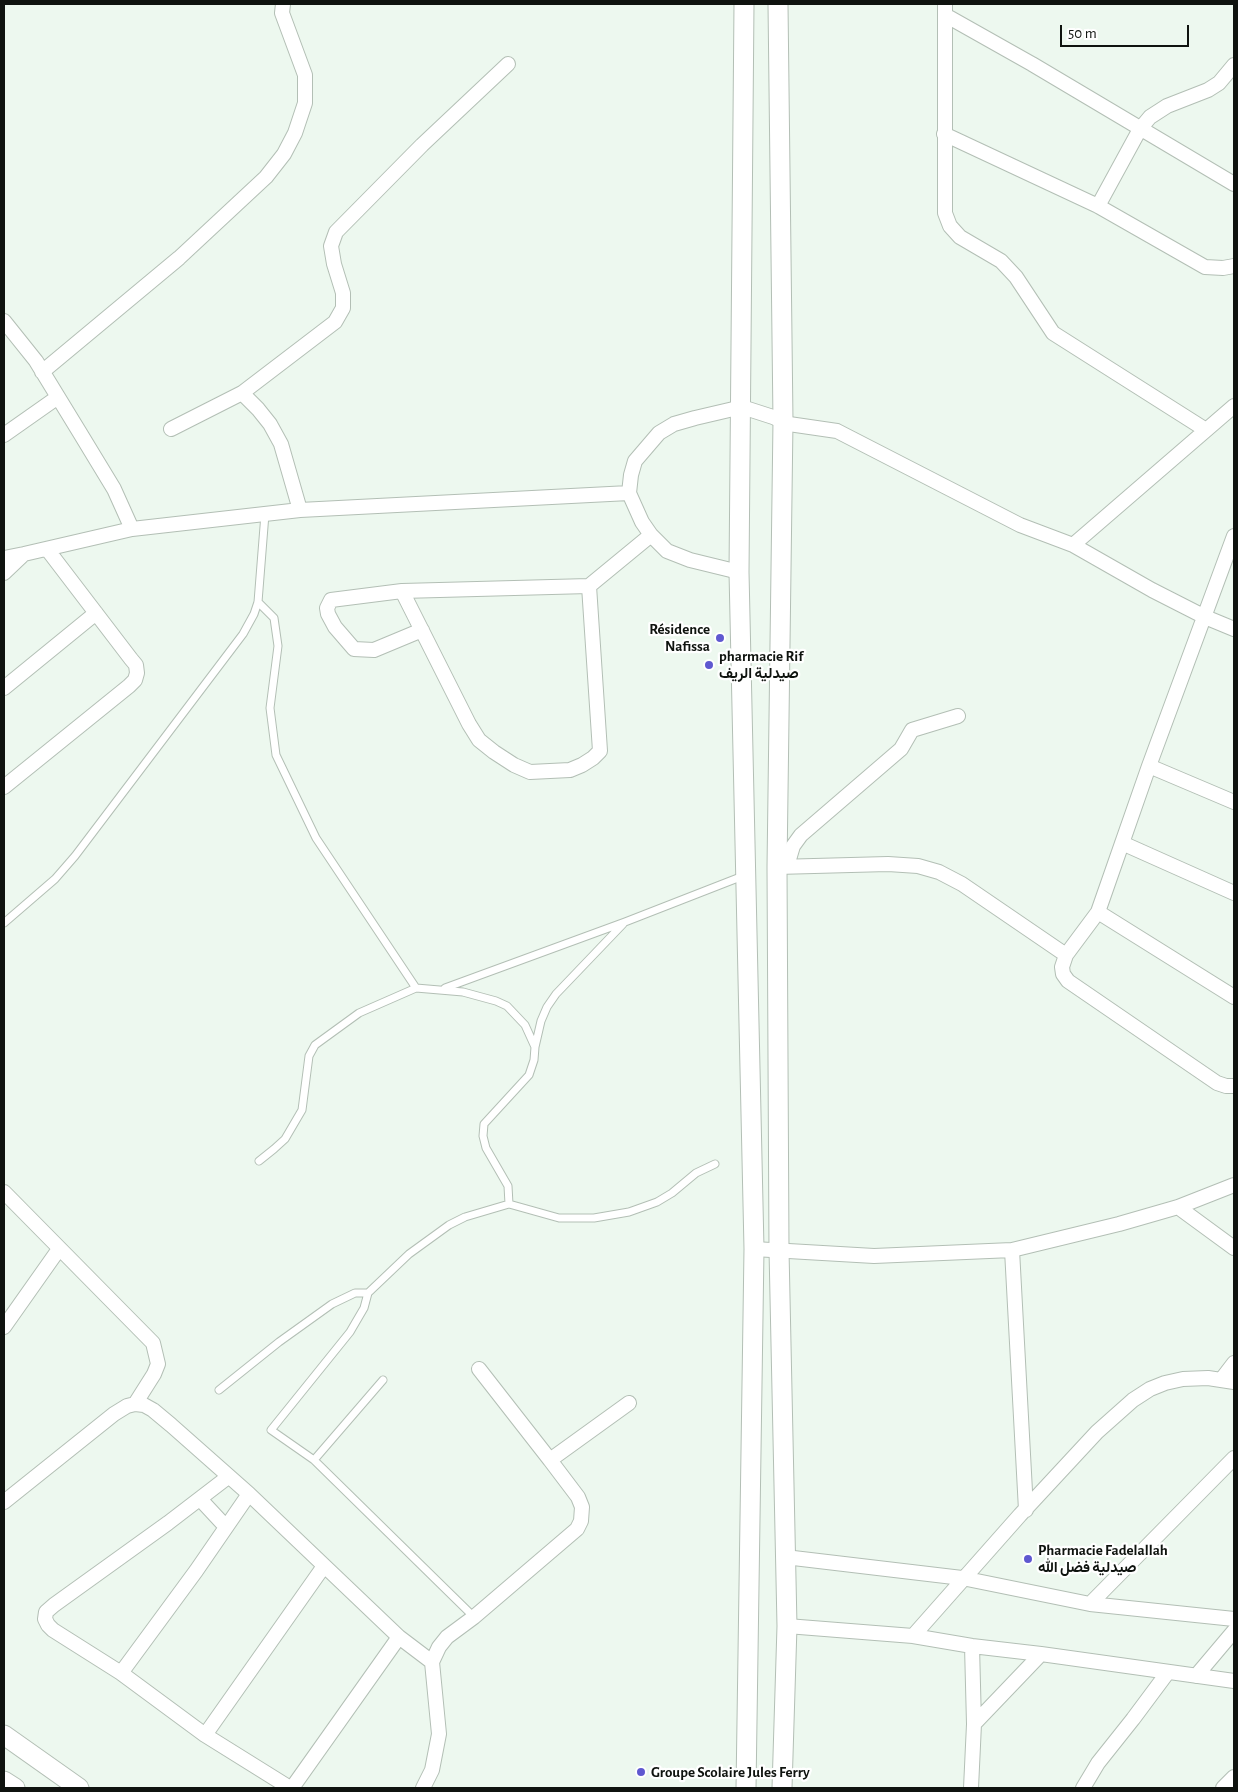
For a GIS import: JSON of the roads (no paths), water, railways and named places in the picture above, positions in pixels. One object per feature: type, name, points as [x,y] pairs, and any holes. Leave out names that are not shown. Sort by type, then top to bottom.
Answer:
[{"type":"street","points":[[744,4],[742,407],[739,572],[754,1249],[746,1788]]},
{"type":"street","points":[[778,4],[783,421],[779,1250],[787,1626],[782,1788]]},
{"type":"street","points":[[42,372],[179,258],[266,177],[284,154],[296,133],[305,103],[305,75],[280,7]]},
{"type":"street","points":[[945,10],[1140,130],[1234,184]]},
{"type":"street","points":[[945,10],[944,212],[950,226],[960,237],[1001,261],[1016,278],[1053,334],[1206,430]]},
{"type":"street","points":[[171,429],[242,393],[335,322],[343,308],[344,293],[334,264],[331,246],[336,232],[422,145],[508,64]]},
{"type":"street","points":[[1098,206],[1140,130],[1167,106],[1201,94],[1219,83],[1234,65]]},
{"type":"street","points":[[944,134],[1098,206],[1205,267],[1222,268],[1234,266]]},
{"type":"street","points":[[4,321],[36,361],[114,489],[132,529]]},
{"type":"street","points":[[242,393],[270,424],[281,444],[300,510]]},
{"type":"street","points":[[4,435],[58,397]]},
{"type":"street","points":[[1073,545],[1234,406]]},
{"type":"street","points":[[739,572],[690,560],[668,551],[642,522],[629,493],[630,475],[636,461],[659,433],[674,424],[742,407],[789,424],[837,431],[1020,525],[1073,545],[1205,618],[1234,629]]},
{"type":"street","points":[[4,558],[132,529],[300,510],[629,493]]},
{"type":"street","points":[[422,630],[374,650],[354,649],[328,614],[327,608],[331,600],[402,591],[589,586],[652,535]]},
{"type":"street","points":[[1234,536],[1149,766],[1098,912],[1066,955],[1062,967],[1063,974],[1068,981],[1217,1083],[1234,1086]]},
{"type":"street","points":[[4,786],[135,680],[137,673],[136,665],[47,549]]},
{"type":"street","points":[[4,573],[24,554]]},
{"type":"street","points":[[402,591],[469,724],[479,740],[507,761],[530,772],[570,770],[587,762],[600,751],[589,586]]},
{"type":"street","points":[[4,688],[96,613]]},
{"type":"street","points":[[782,866],[801,835],[900,750],[912,730],[958,716]]},
{"type":"street","points":[[1149,766],[1234,802]]},
{"type":"street","points":[[1122,843],[1234,892]]},
{"type":"street","points":[[782,866],[888,864],[918,866],[939,872],[962,884],[1066,955]]},
{"type":"street","points":[[1098,912],[1234,997]]},
{"type":"street","points":[[754,1249],[874,1256],[1012,1250],[1119,1224],[1178,1207],[1234,1185]]},
{"type":"street","points":[[4,1192],[152,1343],[158,1364],[154,1374],[135,1404]]},
{"type":"street","points":[[1178,1207],[1234,1248]]},
{"type":"street","points":[[4,1327],[59,1248]]},
{"type":"street","points":[[1012,1250],[1026,1510]]},
{"type":"street","points":[[754,1316],[781,1317]]},
{"type":"street","points":[[913,1636],[962,1578],[1098,1432],[1133,1400],[1150,1389],[1183,1379],[1227,1381],[1234,1363]]},
{"type":"street","points":[[423,1788],[432,1770],[439,1734],[432,1662],[439,1647],[447,1637],[474,1617],[577,1529],[581,1521],[582,1507],[578,1497],[479,1369]]},
{"type":"street","points":[[550,1460],[629,1403]]},
{"type":"street","points":[[4,1502],[114,1414],[127,1406],[135,1404],[144,1405],[153,1410],[249,1494],[399,1637],[432,1662]]},
{"type":"street","points":[[1090,1604],[1234,1458]]},
{"type":"street","points":[[228,1476],[200,1499],[46,1612],[48,1625],[121,1673],[205,1735],[291,1788],[399,1637]]},
{"type":"street","points":[[121,1673],[249,1494]]},
{"type":"street","points":[[200,1499],[226,1527]]},
{"type":"street","points":[[786,1557],[962,1578],[1090,1604],[1234,1619]]},
{"type":"street","points":[[205,1735],[324,1566]]},
{"type":"street","points":[[787,1626],[913,1636],[972,1646],[1234,1680]]},
{"type":"street","points":[[1196,1676],[1234,1631]]},
{"type":"street","points":[[971,1788],[974,1724],[972,1646]]},
{"type":"street","points":[[974,1724],[1041,1654]]},
{"type":"street","points":[[1083,1788],[1098,1763],[1168,1672]]},
{"type":"street","points":[[4,1736],[80,1788]]},
{"type":"street","points":[[4,1781],[15,1788]]},
{"type":"lane","points":[[4,923],[55,879],[75,856],[243,634],[258,602],[264,514]]},
{"type":"lane","points":[[258,602],[274,618],[278,646],[270,708],[276,755],[316,838],[416,988]]},
{"type":"lane","points":[[442,989],[625,922],[746,875]]},
{"type":"lane","points":[[509,1204],[508,1186],[486,1148],[483,1136],[484,1124],[529,1075],[544,1014],[556,994],[625,922]]},
{"type":"lane","points":[[259,1160],[285,1138],[302,1110],[309,1056],[315,1045],[359,1014],[416,988],[442,989],[480,996],[507,1006],[525,1026],[535,1047]]},
{"type":"lane","points":[[474,1617],[314,1460],[271,1430],[350,1332],[364,1308],[368,1293],[409,1254],[449,1226],[465,1218],[509,1204],[559,1218],[594,1218],[629,1212],[657,1202],[672,1193],[696,1173],[715,1164]]},
{"type":"lane","points":[[219,1390],[279,1342],[332,1304],[355,1293],[368,1293]]},
{"type":"lane","points":[[314,1460],[383,1380]]},
{"type":"place","name":"Résidence Nafissa","points":[[720,638]]},
{"type":"place","name":"pharmacie Rif صيدلية الريف","points":[[709,665]]},
{"type":"place","name":"Pharmacie Fadelallah صيدلية فضل الله","points":[[1028,1559]]},
{"type":"place","name":"Groupe Scolaire Jules Ferry","points":[[641,1772]]}]
